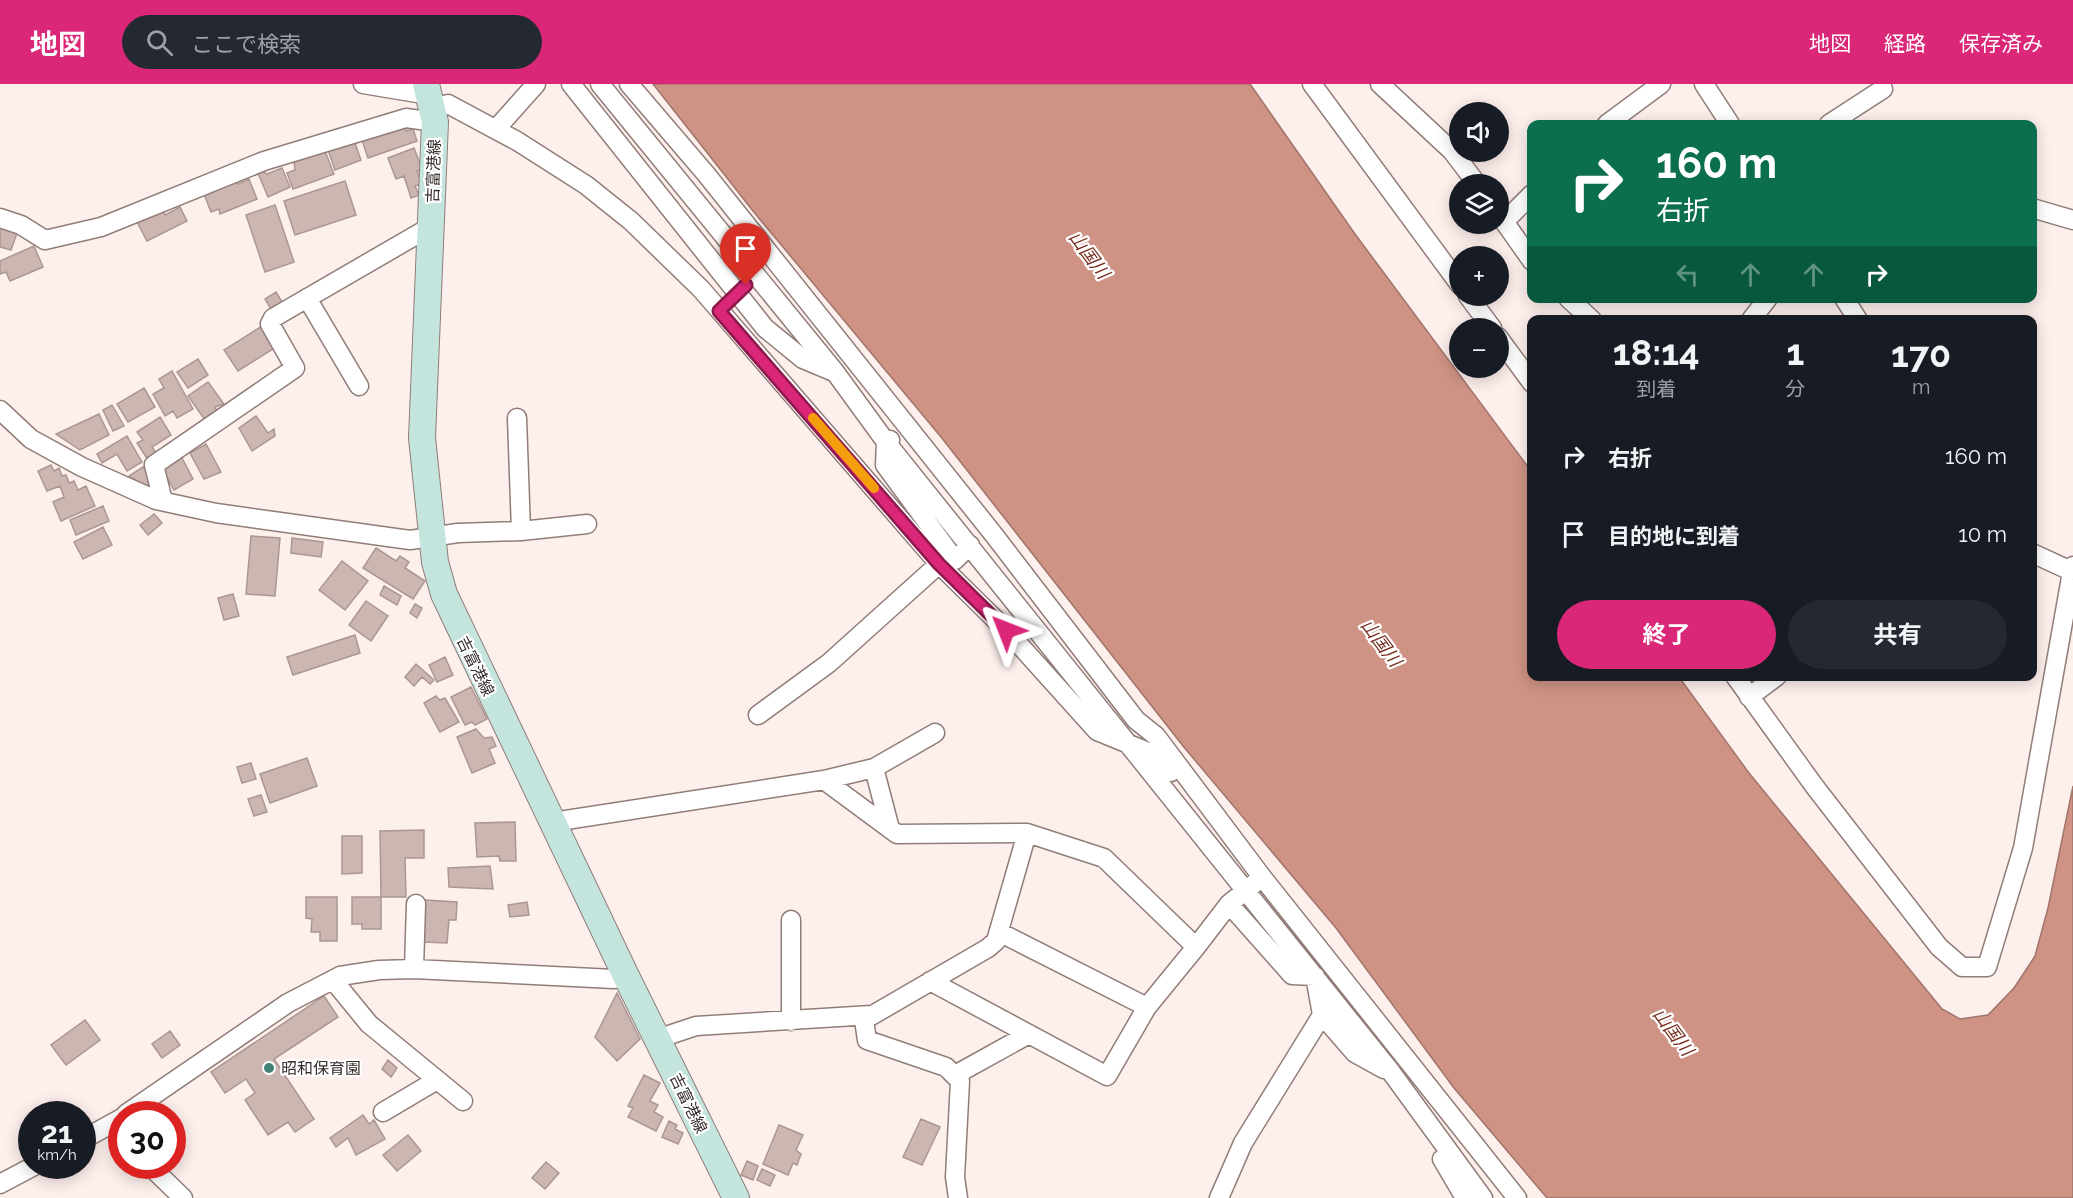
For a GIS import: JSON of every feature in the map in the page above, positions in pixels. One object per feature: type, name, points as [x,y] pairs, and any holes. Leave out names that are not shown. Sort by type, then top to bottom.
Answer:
[{"type":"main road","name":"吉富港線","points":[[430,102],[430,227],[422,438],[431,536],[444,594],[456,625],[736,1198]]},
{"type":"street","points":[[363,84],[430,102],[448,104],[496,129],[586,185],[665,253],[947,562],[1097,731],[1154,754],[1224,825]]},
{"type":"street","points":[[496,129],[536,84]]},
{"type":"street","points":[[571,84],[736,295],[765,328],[803,359],[835,372]]},
{"type":"street","points":[[600,84],[674,178],[789,313],[886,442],[983,542],[1136,720],[1156,736],[1262,877],[1332,962],[1517,1198]]},
{"type":"street","points":[[629,84],[706,174],[912,435],[983,542],[991,570],[1391,1072],[1483,1198]]},
{"type":"street","points":[[1312,84],[1449,270]]},
{"type":"street","points":[[1380,84],[1452,151],[1469,174]]},
{"type":"street","points":[[1612,120],[1661,84]]},
{"type":"street","points":[[1704,84],[1727,120]]},
{"type":"street","points":[[1835,120],[1883,89]]},
{"type":"street","points":[[0,218],[21,225],[45,240],[101,227],[264,161],[406,118],[430,102]]},
{"type":"street","points":[[644,139],[661,124]]},
{"type":"street","points":[[706,174],[712,194],[781,290],[789,313]]},
{"type":"street","points":[[658,195],[674,178]]},
{"type":"street","points":[[1509,212],[1527,198]]},
{"type":"street","points":[[2037,209],[2073,220]]},
{"type":"street","points":[[162,501],[154,465],[295,368],[270,324],[273,318],[430,227]]},
{"type":"street","points":[[1509,227],[1527,254]]},
{"type":"street","points":[[719,311],[756,276]]},
{"type":"street","points":[[789,313],[802,294]]},
{"type":"street","points":[[307,298],[359,386]]},
{"type":"street","points":[[1573,303],[1587,315]]},
{"type":"street","points":[[1755,315],[1764,303]]},
{"type":"street","points":[[1475,306],[1484,318]]},
{"type":"street","points":[[1509,352],[1527,376]]},
{"type":"street","points":[[0,410],[31,439],[56,454],[162,501],[216,513],[410,540],[431,536],[521,531],[587,524]]},
{"type":"street","points":[[517,418],[521,531]]},
{"type":"street","points":[[886,442],[912,435]]},
{"type":"street","points":[[886,442],[885,465],[947,562]]},
{"type":"street","points":[[758,715],[829,663],[947,562],[983,542]]},
{"type":"street","points":[[1738,681],[1938,947],[1962,967],[1987,967],[2023,848],[2072,568],[2037,556]]},
{"type":"street","points":[[1749,697],[1770,681]]},
{"type":"street","points":[[553,822],[824,780],[874,768],[935,733]]},
{"type":"street","points":[[874,768],[890,829]]},
{"type":"street","points":[[824,780],[897,834],[1026,833],[1104,858],[1196,947]]},
{"type":"street","points":[[958,1198],[955,1177],[960,1081],[946,1067],[867,1040],[864,1020],[988,948],[996,941],[1026,833]]},
{"type":"street","points":[[930,981],[1107,1076],[1147,1007],[1228,904],[1262,877]]},
{"type":"street","points":[[414,969],[416,904]]},
{"type":"street","points":[[1228,904],[1292,975],[1315,976],[1332,962]]},
{"type":"street","points":[[791,920],[791,1021]]},
{"type":"street","points":[[999,932],[1147,1007]]},
{"type":"street","points":[[150,1101],[288,1003],[333,980],[362,972],[414,969],[614,980],[625,974]]},
{"type":"street","points":[[1315,976],[1322,1015],[1355,1053],[1391,1072]]},
{"type":"street","points":[[333,980],[369,1024],[463,1101]]},
{"type":"street","points":[[657,1038],[696,1026],[871,1015]]},
{"type":"street","points":[[1219,1198],[1243,1143],[1322,1015]]},
{"type":"street","points":[[955,1075],[1029,1034]]},
{"type":"street","points":[[383,1112],[437,1080]]},
{"type":"street","points":[[1437,1135],[1439,1154],[1465,1198]]},
{"type":"street","points":[[0,1184],[18,1174]]},
{"type":"street","points":[[163,1179],[183,1198]]},
{"type":"water","name":"山国川","points":[[653,84],[1250,84],[1355,234],[1449,361],[1449,378],[1462,378],[1527,466],[1527,681],[1682,681],[1749,773],[1942,1009],[1960,1019],[1988,1015],[2014,988],[2035,956],[2048,908],[2073,786],[2073,1198],[1547,1198],[1454,1088],[1336,928],[1183,746],[941,437],[753,211]]},
{"type":"building","points":[[405,126],[406,131],[413,129],[417,141],[368,158],[362,140]]},
{"type":"building","points":[[354,140],[361,160],[335,170],[328,150]]},
{"type":"building","points":[[414,148],[422,169],[417,171],[422,184],[415,186],[419,195],[411,198],[404,176],[396,179],[388,158]]},
{"type":"building","points":[[325,151],[334,174],[293,189],[287,173],[295,170],[294,162]]},
{"type":"building","points":[[282,168],[290,187],[268,197],[258,173],[263,171],[267,174]]},
{"type":"building","points":[[249,179],[257,199],[220,214],[219,209],[211,212],[204,194],[237,181],[238,184]]},
{"type":"building","points":[[345,181],[356,215],[295,235],[284,201]]},
{"type":"building","points":[[275,205],[294,262],[265,272],[246,215]]},
{"type":"building","points":[[180,207],[187,221],[147,241],[136,220],[162,208],[165,215]]},
{"type":"building","points":[[0,228],[17,233],[11,250],[0,247]]},
{"type":"building","points":[[34,246],[43,267],[10,281],[6,272],[0,274],[0,261]]},
{"type":"building","points":[[276,292],[282,302],[271,309],[265,299]]},
{"type":"building","points":[[262,326],[276,347],[238,371],[224,350]]},
{"type":"building","points":[[198,359],[208,375],[188,388],[177,372]]},
{"type":"building","points":[[172,371],[193,409],[177,418],[173,411],[165,416],[153,394],[164,388],[159,379]]},
{"type":"building","points":[[208,382],[224,404],[215,407],[217,411],[205,420],[188,396]]},
{"type":"building","points":[[144,388],[155,407],[128,422],[117,404]]},
{"type":"building","points":[[112,405],[124,426],[113,431],[103,410]]},
{"type":"building","points":[[99,414],[109,435],[80,450],[56,434]]},
{"type":"building","points":[[256,416],[268,433],[274,429],[275,436],[252,451],[239,428]]},
{"type":"building","points":[[160,417],[171,435],[152,447],[157,454],[148,460],[137,443],[143,440],[137,432]]},
{"type":"building","points":[[127,436],[142,462],[127,471],[117,454],[102,463],[97,454]]},
{"type":"building","points":[[206,444],[221,472],[204,479],[190,453]]},
{"type":"building","points":[[181,456],[193,479],[174,490],[161,467]]},
{"type":"building","points":[[51,465],[54,471],[59,468],[62,476],[66,475],[69,483],[74,481],[78,490],[86,486],[95,506],[61,521],[53,502],[64,497],[60,486],[47,491],[38,471]]},
{"type":"building","points":[[143,467],[151,478],[147,487],[129,476]]},
{"type":"building","points":[[103,506],[109,521],[76,535],[70,520]]},
{"type":"building","points":[[154,514],[162,523],[148,535],[140,525]]},
{"type":"building","points":[[103,527],[112,545],[83,559],[74,542]]},
{"type":"building","points":[[251,536],[280,538],[275,596],[246,594]]},
{"type":"building","points":[[292,538],[323,542],[321,557],[291,553]]},
{"type":"building","points":[[376,548],[396,561],[400,556],[409,562],[405,568],[425,581],[413,599],[363,568]]},
{"type":"building","points":[[342,561],[368,581],[345,610],[319,590]]},
{"type":"building","points":[[384,586],[401,596],[397,605],[380,595]]},
{"type":"building","points":[[233,594],[239,616],[224,620],[218,598]]},
{"type":"building","points":[[366,601],[388,616],[371,641],[349,625]]},
{"type":"building","points":[[415,604],[422,608],[417,618],[410,613]]},
{"type":"building","points":[[355,635],[360,653],[293,675],[287,657]]},
{"type":"building","points":[[445,657],[453,675],[437,682],[429,665]]},
{"type":"building","points":[[416,664],[434,680],[430,684],[422,677],[414,686],[405,677]]},
{"type":"building","points":[[471,687],[487,719],[475,725],[472,722],[465,725],[451,697]]},
{"type":"building","points":[[436,696],[440,700],[445,698],[459,722],[440,732],[424,703]]},
{"type":"building","points":[[476,729],[484,738],[492,737],[496,746],[489,749],[495,763],[472,773],[457,737]]},
{"type":"building","points":[[307,758],[317,786],[270,803],[260,774]]},
{"type":"building","points":[[251,763],[256,779],[242,783],[237,767]]},
{"type":"building","points":[[261,795],[267,812],[254,816],[248,799]]},
{"type":"building","points":[[515,822],[516,861],[500,861],[499,856],[477,857],[475,823]]},
{"type":"building","points":[[424,830],[424,858],[405,858],[406,897],[381,897],[380,831]]},
{"type":"building","points":[[342,836],[362,836],[362,873],[342,874]]},
{"type":"building","points":[[490,866],[493,889],[449,887],[448,868]]},
{"type":"building","points":[[306,897],[337,897],[337,941],[320,941],[320,932],[311,932],[312,919],[306,918]]},
{"type":"building","points":[[352,897],[381,897],[381,929],[362,929],[362,924],[352,924]]},
{"type":"building","points":[[425,900],[457,902],[456,920],[449,920],[447,943],[423,942]]},
{"type":"building","points":[[527,902],[529,915],[510,917],[508,905]]},
{"type":"building","points":[[617,993],[640,1039],[617,1061],[595,1037]]},
{"type":"building","points":[[324,996],[338,1017],[274,1059],[314,1119],[295,1132],[288,1122],[268,1135],[245,1100],[255,1093],[246,1079],[225,1093],[211,1072]]},
{"type":"building","points":[[85,1020],[100,1040],[66,1065],[51,1045]]},
{"type":"building","points":[[170,1031],[180,1045],[162,1058],[152,1044]]},
{"type":"building","points":[[388,1060],[397,1068],[391,1077],[382,1069]]},
{"type":"building","points":[[644,1075],[660,1083],[650,1101],[658,1105],[654,1112],[663,1117],[656,1131],[628,1117],[633,1108],[628,1106]]},
{"type":"building","points":[[363,1115],[369,1124],[374,1120],[385,1139],[356,1155],[348,1138],[336,1147],[330,1138]]},
{"type":"building","points":[[921,1119],[940,1127],[922,1165],[903,1157]]},
{"type":"building","points":[[669,1121],[677,1125],[675,1129],[683,1133],[678,1144],[662,1137]]},
{"type":"building","points":[[779,1125],[803,1135],[796,1150],[801,1154],[797,1165],[793,1163],[788,1175],[763,1164]]},
{"type":"building","points":[[408,1135],[421,1151],[397,1171],[383,1155]]},
{"type":"building","points":[[747,1161],[758,1166],[753,1180],[741,1175]]},
{"type":"building","points":[[546,1162],[559,1173],[545,1189],[532,1178]]},
{"type":"building","points":[[762,1169],[775,1175],[770,1186],[757,1180]]},
{"type":"slow traffic","points":[[813,418],[874,488]]},
{"type":"place","name":"昭和保育園","points":[[269,1068]]},
{"type":"route","points":[[746,285],[719,311],[939,564],[1006,630]]}]
